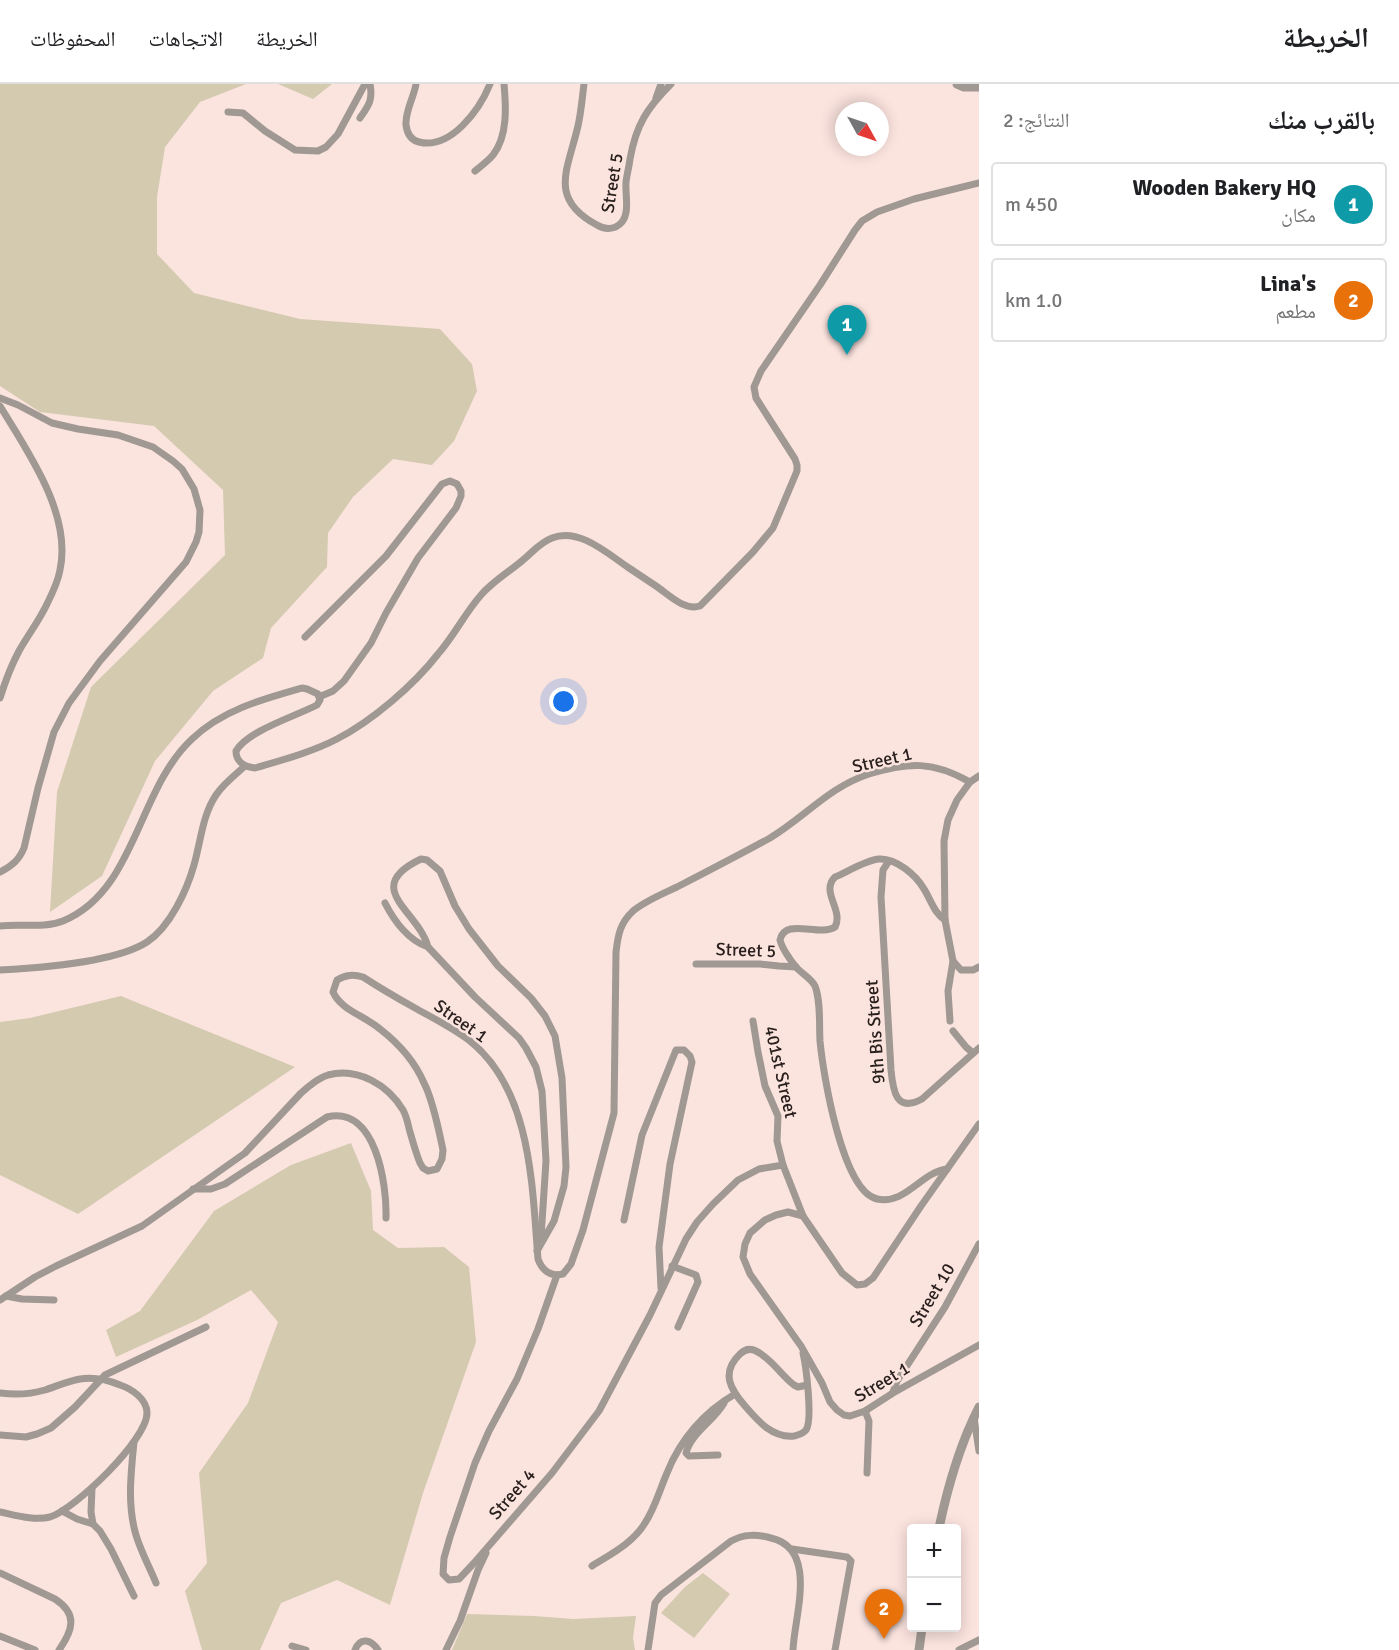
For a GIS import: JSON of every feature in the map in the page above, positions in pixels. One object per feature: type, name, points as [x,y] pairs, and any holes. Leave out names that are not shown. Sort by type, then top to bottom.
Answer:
[{"type":"street","points":[[228,112],[243,113],[295,150],[318,151],[326,147],[338,134],[365,84]]},
{"type":"street","points":[[360,118],[370,102],[372,95],[370,84]]},
{"type":"street","points":[[416,84],[406,117],[406,128],[412,139],[426,143],[442,140],[457,130],[480,104],[490,84]]},
{"type":"street","points":[[475,171],[494,153],[501,139],[505,108],[504,84]]},
{"type":"street","name":"Street 5","points":[[584,84],[578,127],[566,168],[565,186],[567,195],[576,210],[589,221],[604,229],[613,228],[621,223],[626,215],[626,181],[634,140],[642,119],[671,84]]},
{"type":"street","points":[[655,101],[661,84]]},
{"type":"street","points":[[957,84],[964,87],[979,87]]},
{"type":"street","points":[[305,637],[386,556],[442,484],[450,481],[457,484],[461,491],[456,507],[418,558],[371,643],[350,673],[339,686],[320,698],[316,705],[263,729],[239,745],[236,755],[245,766],[255,768],[337,739],[371,716],[399,694],[431,663],[446,645],[464,616],[488,588],[534,549],[552,538],[561,535],[585,540],[690,608],[700,606],[773,528],[797,471],[795,459],[756,398],[754,387],[761,371],[862,221],[877,212],[914,199],[979,183]]},
{"type":"street","points":[[0,398],[52,423],[118,435],[153,447],[173,461],[188,477],[197,497],[200,520],[196,542],[186,562],[100,661],[69,703],[54,732],[24,848],[13,865],[0,872]]},
{"type":"street","points":[[0,406],[54,503],[59,518],[62,555],[60,572],[51,595],[9,671],[0,698]]},
{"type":"street","points":[[0,926],[55,924],[71,918],[90,905],[107,886],[122,862],[148,803],[170,765],[192,738],[209,725],[228,713],[255,702],[302,688],[314,691],[320,698]]},
{"type":"street","name":"Street 1","points":[[3,1298],[56,1266],[142,1226],[245,1153],[287,1107],[320,1078],[337,1074],[356,1074],[384,1088],[392,1094],[404,1112],[423,1168],[433,1171],[440,1166],[443,1150],[428,1092],[419,1074],[390,1037],[372,1022],[336,999],[333,992],[337,980],[343,976],[356,975],[441,1022],[470,1042],[492,1064],[501,1077],[518,1114],[531,1180],[539,1248],[538,1259],[542,1268],[552,1275],[563,1274],[571,1264],[586,1219],[614,1113],[616,952],[618,934],[625,920],[638,907],[772,836],[828,794],[854,780],[897,768],[920,765],[954,773],[970,782]]},
{"type":"street","points":[[0,970],[83,961],[115,955],[136,948],[149,940],[171,915],[185,890],[194,867],[204,822],[214,797],[245,766]]},
{"type":"street","points":[[950,1021],[948,991],[953,961],[945,920],[944,841],[952,810],[970,782],[979,776]]},
{"type":"street","points":[[421,859],[427,860],[440,871],[455,906],[469,929],[498,966],[531,998],[545,1016],[555,1036],[562,1078],[567,1167],[559,1205],[550,1230],[539,1248],[546,1161],[542,1091],[536,1067],[515,1033],[475,997],[428,947],[423,933],[400,905],[393,887],[394,882],[401,873],[421,859]]},
{"type":"street","points":[[945,920],[939,915],[918,881],[906,869],[881,859],[835,877],[831,882],[830,890],[838,918],[836,927],[827,931],[794,928],[784,931],[780,942],[796,967],[815,987],[823,1066],[833,1119],[853,1172],[867,1194],[876,1198],[896,1198],[936,1172],[947,1169],[979,1124]]},
{"type":"street","name":"9th Bis Street","points":[[889,861],[883,870],[881,897],[892,1085],[895,1094],[904,1103],[914,1103],[922,1099],[977,1051]]},
{"type":"street","points":[[386,903],[391,914],[406,932],[420,944],[428,947]]},
{"type":"street","points":[[953,961],[961,970],[973,970],[979,967]]},
{"type":"street","name":"Street 5","points":[[696,964],[760,963],[796,967]]},
{"type":"street","name":"401st Street","points":[[753,1021],[765,1086],[778,1116],[777,1141],[783,1166],[803,1216],[842,1273],[852,1282],[861,1286],[873,1278],[947,1169]]},
{"type":"street","points":[[953,1031],[966,1047],[977,1051]]},
{"type":"street","points":[[624,1220],[642,1135],[676,1050],[684,1050],[692,1062],[670,1164],[664,1205],[659,1247],[662,1290]]},
{"type":"street","points":[[193,1189],[212,1189],[225,1184],[327,1117],[341,1115],[354,1121],[369,1136],[374,1147],[385,1196],[386,1218]]},
{"type":"street","name":"Street 4","points":[[557,1275],[545,1311],[517,1378],[489,1431],[467,1485],[444,1558],[444,1575],[449,1580],[459,1579],[489,1546],[552,1473],[599,1411],[650,1315],[690,1232],[732,1185],[759,1169],[783,1166]]},
{"type":"street","points":[[803,1216],[788,1212],[765,1220],[750,1233],[743,1252],[750,1274],[801,1346],[807,1385],[808,1425],[805,1431],[800,1435],[787,1436],[770,1431],[759,1422],[730,1387],[732,1366],[738,1356],[747,1350],[759,1353],[794,1385],[807,1385]]},
{"type":"street","name":"Street 10","points":[[893,1393],[897,1381],[945,1307],[979,1244]]},
{"type":"street","points":[[672,1266],[696,1275],[698,1282],[678,1327]]},
{"type":"street","points":[[3,1298],[54,1300]]},
{"type":"street","points":[[0,1435],[26,1437],[51,1428],[75,1407],[105,1375],[206,1327]]},
{"type":"street","name":"Street 1","points":[[801,1346],[830,1402],[844,1415],[850,1416],[865,1412],[893,1393],[979,1345]]},
{"type":"street","points":[[0,1394],[24,1394],[79,1379],[99,1380],[126,1387],[141,1398],[147,1413],[134,1442],[92,1488],[62,1511],[40,1518],[0,1512]]},
{"type":"street","points":[[592,1566],[629,1541],[644,1525],[666,1473],[682,1443],[708,1414],[735,1395]]},
{"type":"street","points":[[718,1455],[693,1457],[686,1453],[692,1441],[719,1412],[725,1400]]},
{"type":"street","points":[[940,1524],[952,1478],[979,1407]]},
{"type":"street","points":[[865,1412],[869,1421],[867,1473]]},
{"type":"street","points":[[974,1418],[979,1451]]},
{"type":"street","points":[[134,1442],[130,1485],[134,1526],[136,1537],[156,1583]]},
{"type":"street","points":[[92,1488],[93,1524]]},
{"type":"street","points":[[62,1511],[93,1524],[100,1531],[134,1596]]},
{"type":"street","points":[[648,1650],[655,1603],[662,1594],[730,1541],[740,1536],[751,1535],[780,1540],[792,1549],[850,1558],[835,1650]]},
{"type":"street","points":[[446,1650],[460,1621],[489,1546]]},
{"type":"street","points":[[792,1549],[798,1564],[801,1585],[793,1650]]},
{"type":"street","points":[[0,1573],[47,1594],[68,1611],[71,1627],[59,1650]]},
{"type":"street","points":[[919,1650],[921,1632]]},
{"type":"street","points":[[0,1636],[35,1650]]},
{"type":"street","points":[[355,1650],[361,1641],[367,1640],[372,1642],[378,1650]]},
{"type":"street","points":[[959,1650],[979,1640]]},
{"type":"street","points":[[292,1646],[306,1650]]},
{"type":"shaded area","points":[[0,84],[246,84],[200,102],[165,147],[157,197],[157,254],[194,293],[300,319],[440,329],[472,364],[477,391],[454,441],[432,465],[393,459],[353,497],[328,533],[327,567],[271,628],[263,658],[213,691],[155,761],[102,876],[50,912],[57,792],[91,687],[225,555],[223,490],[154,426],[40,412],[0,386]]},
{"type":"shaded area","points":[[278,84],[332,84],[313,99]]},
{"type":"shaded area","points":[[121,996],[295,1067],[78,1214],[0,1175],[0,1022],[30,1018]]},
{"type":"shaded area","points":[[351,1143],[371,1191],[373,1230],[398,1248],[444,1247],[469,1267],[476,1342],[423,1493],[390,1605],[337,1580],[281,1603],[260,1650],[202,1650],[185,1591],[207,1563],[199,1473],[248,1403],[278,1322],[251,1290],[197,1320],[116,1357],[106,1330],[140,1311],[214,1211],[291,1165]]},
{"type":"shaded area","points":[[703,1573],[730,1594],[694,1638],[661,1613],[685,1587]]},
{"type":"shaded area","points":[[467,1614],[573,1619],[636,1616],[633,1638],[635,1650],[452,1650]]},
{"type":"place","name":"Wooden Bakery HQ","points":[[847,355]]},
{"type":"place","name":"Lina's","points":[[884,1639]]}]
